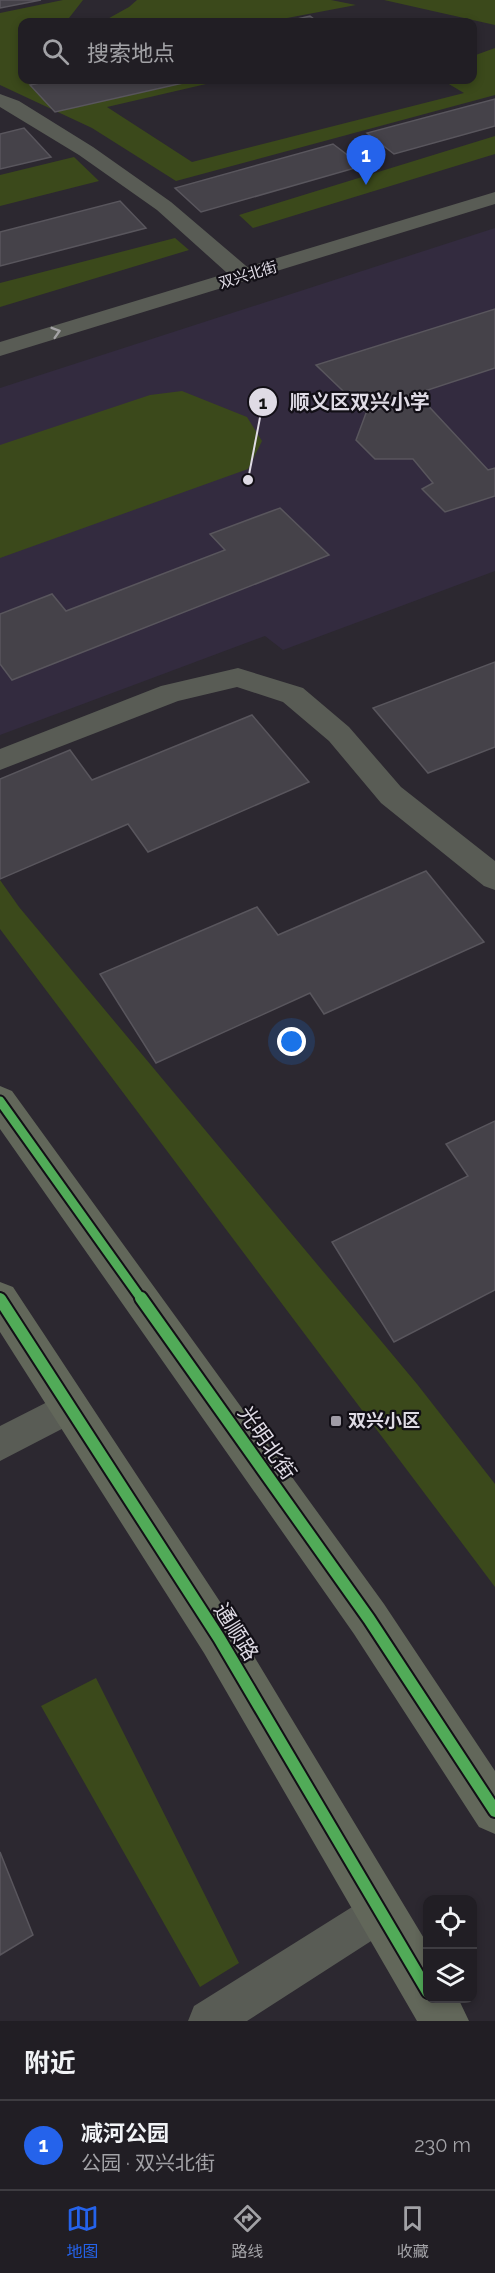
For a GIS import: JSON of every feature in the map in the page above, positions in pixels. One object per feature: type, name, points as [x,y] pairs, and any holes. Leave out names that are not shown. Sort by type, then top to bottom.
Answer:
[{"type":"main road","name":"光明北街","points":[[0,1101],[369,1619],[495,1811]]},
{"type":"main road","name":"通顺路","points":[[0,1299],[219,1638],[423,1983]]},
{"type":"main road","points":[[434,2003],[444,2021]]},
{"type":"street","points":[[0,100],[77,145],[154,199],[237,270]]},
{"type":"street","name":"双兴北街","points":[[0,349],[495,183]]},
{"type":"street","name":"双兴北街","points":[[0,333],[495,198]]},
{"type":"street","points":[[0,760],[171,693],[238,677],[293,695],[339,734],[391,795],[495,878]]},
{"type":"lane","points":[[0,1444],[71,1406]]},
{"type":"lane","points":[[209,2021],[382,1911]]},
{"type":"shaded area","points":[[495,228],[495,571],[283,650],[265,636],[0,735],[0,388]]},
{"type":"green space","points":[[63,0],[83,0],[69,18],[18,18],[18,84],[206,84],[107,107],[192,162],[464,93],[449,84],[477,84],[477,55],[495,48],[495,95],[176,181],[92,128],[0,85],[0,13]]},
{"type":"green space","points":[[137,0],[331,0],[356,5],[287,18],[109,18]]},
{"type":"green space","points":[[384,0],[495,0],[495,25],[477,21],[477,18],[464,18]]},
{"type":"green space","points":[[495,136],[495,154],[253,228],[239,215]]},
{"type":"green space","points":[[74,157],[99,181],[0,206],[0,175]]},
{"type":"green space","points":[[175,238],[189,250],[0,307],[0,283]]},
{"type":"green space","points":[[182,391],[247,417],[262,441],[248,469],[0,558],[0,445],[150,395]]},
{"type":"green space","points":[[0,880],[19,907],[417,1384],[495,1484],[495,1587],[0,929]]},
{"type":"green space","points":[[96,1678],[239,1963],[200,1987],[41,1706]]},
{"type":"building","points":[[0,0],[41,0],[0,8]]},
{"type":"building","points":[[35,84],[179,84],[55,112],[30,85]]},
{"type":"building","points":[[495,99],[495,126],[394,154],[367,133]]},
{"type":"building","points":[[24,128],[51,157],[0,169],[0,134]]},
{"type":"building","points":[[333,144],[362,166],[201,212],[175,188]]},
{"type":"building","points":[[120,201],[146,228],[0,266],[0,232]]},
{"type":"building","points":[[495,309],[495,368],[364,411],[316,365]]},
{"type":"building","points":[[420,397],[488,470],[495,468],[495,496],[445,512],[422,489],[433,483],[413,459],[375,459],[356,440],[366,413]]},
{"type":"building","points":[[280,508],[329,555],[12,680],[0,664],[0,614],[52,594],[66,611],[225,550],[210,534]]},
{"type":"building","points":[[495,662],[495,747],[428,773],[373,708]]},
{"type":"building","points":[[252,715],[309,782],[148,852],[128,824],[0,879],[0,779],[70,750],[92,780]]},
{"type":"building","points":[[426,871],[484,942],[324,1014],[310,993],[156,1063],[100,974],[257,907],[278,935]]},
{"type":"building","points":[[495,1121],[495,1290],[394,1342],[332,1242],[468,1176],[446,1144]]},
{"type":"building","points":[[0,1852],[33,1935],[0,1955]]},
{"type":"cycle path","points":[[0,1101],[369,1619],[495,1811]]},
{"type":"cycle path","points":[[0,1299],[219,1638],[423,1984]]},
{"type":"place","name":"减河公园","points":[[366,185]]},
{"type":"place","name":"顺义区双兴小学","points":[[248,480]]},
{"type":"place","name":"双兴小区","points":[[336,1421]]}]
